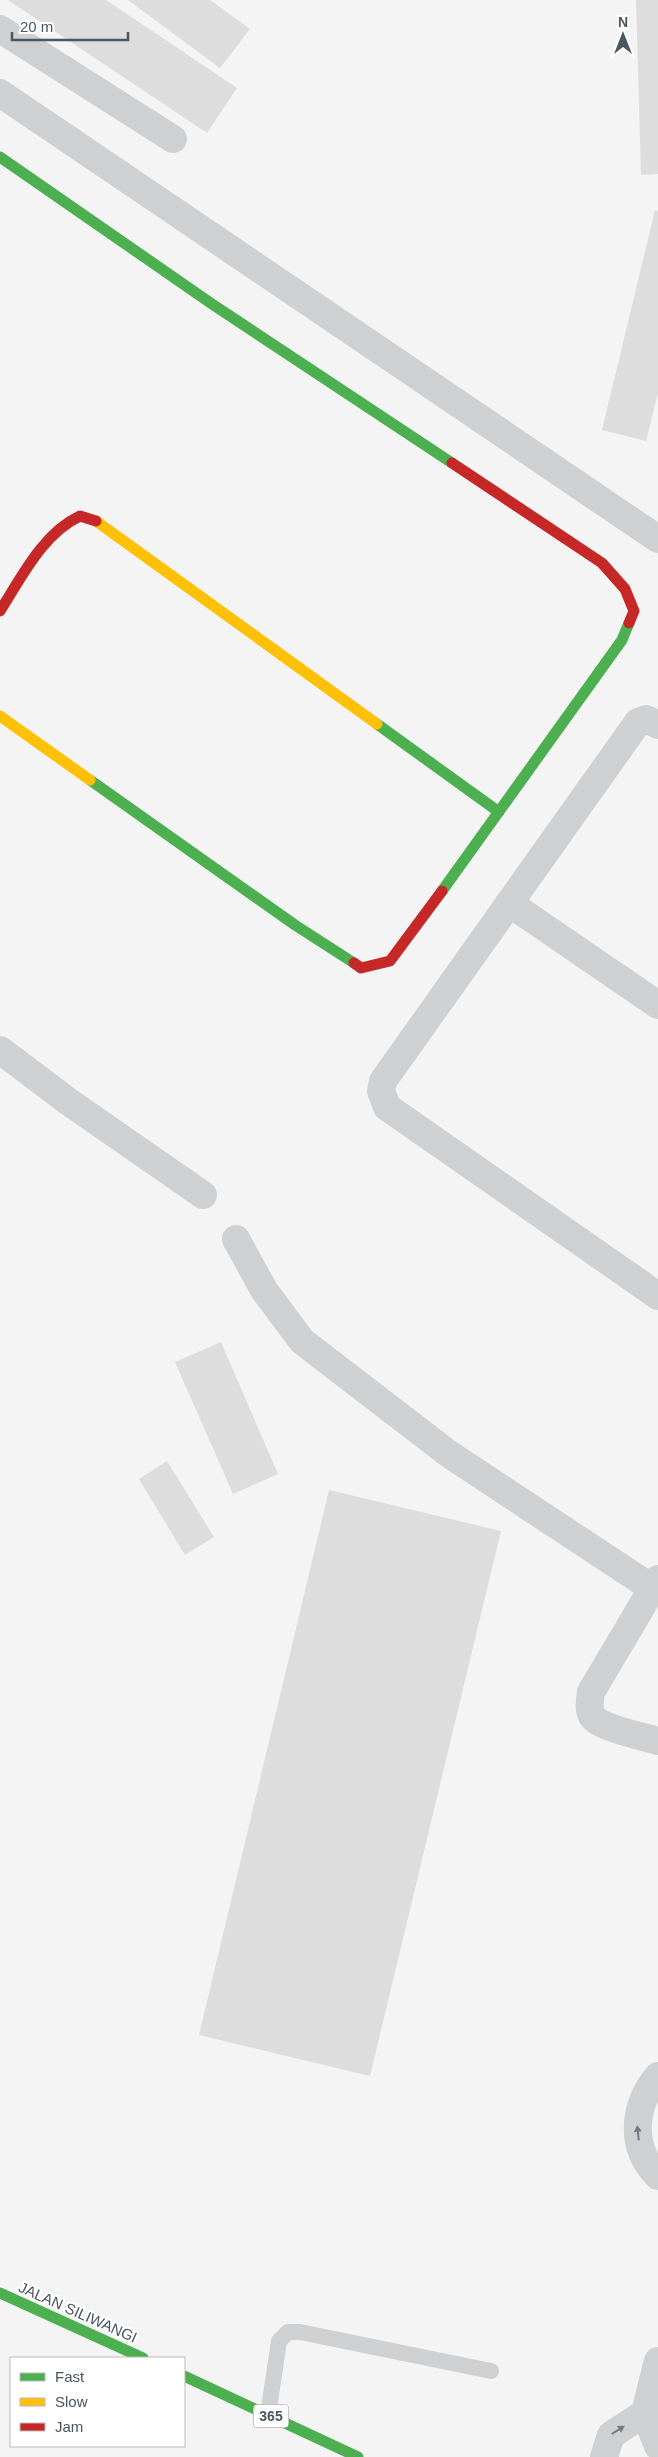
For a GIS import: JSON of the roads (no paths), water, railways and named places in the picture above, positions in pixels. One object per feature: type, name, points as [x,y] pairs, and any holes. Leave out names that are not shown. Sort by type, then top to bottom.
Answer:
[{"type":"street","points":[[0,29],[172,139]]},
{"type":"street","points":[[0,93],[658,539]]},
{"type":"street","points":[[0,157],[212,304],[602,563],[625,589],[634,611],[622,640],[390,961],[361,968],[295,925],[0,716]]},
{"type":"street","points":[[0,612],[45,545],[63,526],[81,516],[92,518],[499,812]]},
{"type":"street","points":[[658,725],[646,719],[638,722],[383,1081],[381,1090],[382,1100],[387,1107],[658,1296]]},
{"type":"street","points":[[509,903],[658,1005]]},
{"type":"street","points":[[0,1050],[69,1102],[203,1195]]},
{"type":"street","points":[[236,1239],[264,1290],[302,1341],[449,1454],[656,1586],[591,1692],[589,1706],[592,1717],[600,1724],[658,1741]]},
{"type":"street","points":[[658,2076],[641,2100],[637,2132],[646,2161],[658,2176]]},
{"type":"street","name":"JALAN SILIWANGI","points":[[0,2293],[141,2357]]},
{"type":"street","points":[[658,2361],[645,2413],[658,2446]]},
{"type":"street","name":"365","points":[[185,2376],[358,2457]]},
{"type":"street","points":[[604,2457],[610,2435],[645,2413]]},
{"type":"lane","points":[[268,2415],[279,2341],[288,2332],[300,2332],[491,2371]]}]
